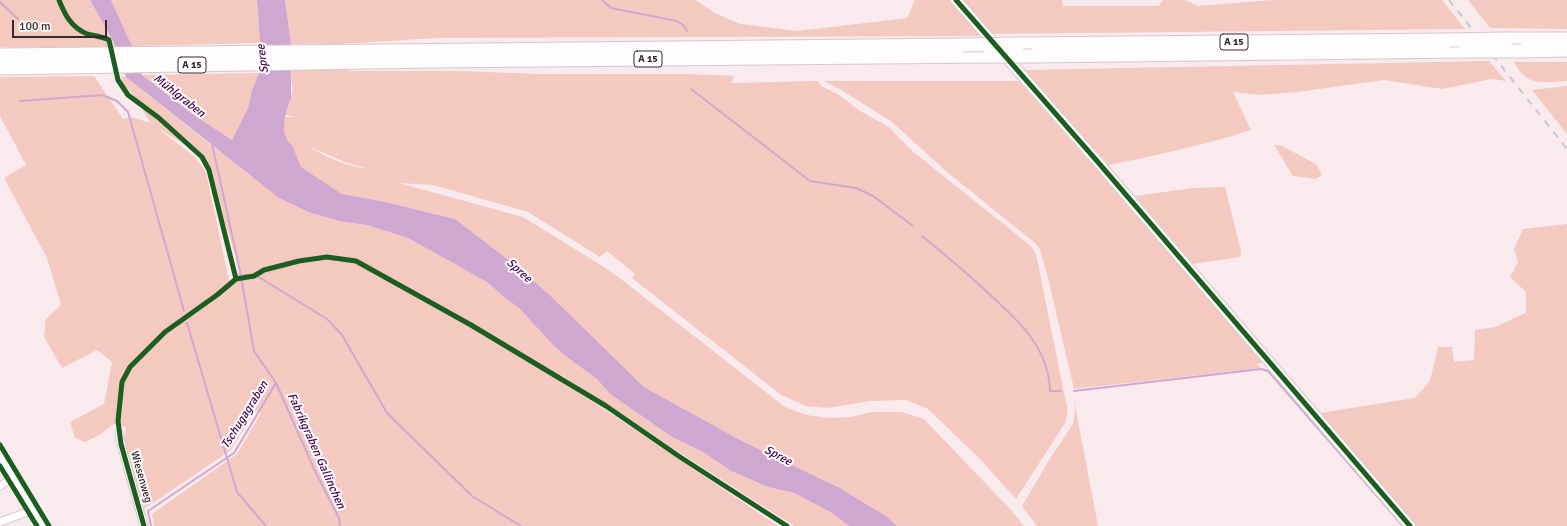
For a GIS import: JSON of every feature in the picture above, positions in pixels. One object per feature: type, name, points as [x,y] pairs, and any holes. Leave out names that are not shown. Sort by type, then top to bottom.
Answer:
[{"type":"highway","name":"A 15","points":[[0,68],[78,67],[306,57],[1019,44],[1567,39]]},
{"type":"highway","name":"A 15","points":[[0,55],[90,54],[306,57],[1032,56],[1567,50]]},
{"type":"main road","points":[[0,455],[43,526]]},
{"type":"street","points":[[956,0],[1101,166],[1410,526]]},
{"type":"street","name":"Wiesenweg","points":[[119,433],[144,526]]},
{"type":"street","points":[[0,486],[14,478]]},
{"type":"street","points":[[0,522],[33,510]]},
{"type":"shaded area","points":[[0,0],[90,0],[112,39],[109,41],[110,47],[0,47]]},
{"type":"shaded area","points":[[111,0],[257,0],[260,43],[132,46]]},
{"type":"shaded area","points":[[285,0],[695,0],[715,13],[740,24],[798,31],[907,18],[915,0],[950,0],[984,36],[435,38],[340,44],[291,44]]},
{"type":"shaded area","points":[[962,0],[1062,0],[1063,6],[1159,6],[1163,0],[1185,0],[1198,6],[1273,0],[1442,0],[1465,29],[991,34]]},
{"type":"shaded area","points":[[1468,0],[1567,0],[1567,29],[1490,28]]},
{"type":"shaded area","points":[[1489,61],[1506,81],[1492,79],[1442,89],[1384,80],[1297,92],[1260,95],[1233,92],[1251,130],[1199,145],[1109,165],[1023,70]]},
{"type":"shaded area","points":[[1514,62],[1567,62],[1567,81],[1536,82],[1530,80],[1519,70]]},
{"type":"shaded area","points":[[291,69],[341,69],[351,71],[459,71],[539,74],[687,74],[734,76],[731,83],[818,81],[821,86],[839,95],[860,111],[889,127],[911,150],[1031,246],[1036,254],[1067,405],[1067,414],[1065,423],[1016,499],[981,460],[928,409],[906,400],[871,401],[827,408],[805,406],[780,394],[632,278],[635,274],[607,251],[600,257],[528,212],[433,185],[399,183],[523,217],[617,276],[785,407],[806,415],[830,418],[851,417],[872,412],[901,412],[924,419],[1011,510],[1024,526],[897,526],[886,516],[838,487],[742,441],[644,387],[555,300],[523,271],[455,219],[386,202],[342,194],[301,167],[293,147],[288,141],[284,132],[285,117],[295,117],[286,115],[292,95]],"holes":[[[308,146],[345,162],[368,169],[337,161]]]},
{"type":"shaded area","points":[[259,73],[252,90],[248,108],[232,140],[194,115],[142,75]]},
{"type":"shaded area","points":[[94,76],[123,119],[131,117],[151,123],[131,92],[122,84],[121,77],[126,77],[212,146],[230,158],[248,174],[344,222],[367,225],[408,238],[487,282],[519,308],[553,345],[597,379],[610,394],[672,437],[703,452],[731,471],[768,487],[794,493],[832,513],[849,526],[794,526],[561,375],[559,381],[604,409],[778,526],[154,526],[152,514],[237,454],[261,413],[255,410],[231,450],[144,509],[124,439],[126,427],[113,424],[101,434],[85,442],[75,438],[70,422],[104,404],[112,362],[97,350],[62,368],[44,337],[46,319],[61,305],[47,258],[4,178],[26,165],[0,116],[0,77]],"holes":[[[156,127],[204,156],[211,169],[240,271],[229,281],[206,172],[195,157]]]},
{"type":"shaded area","points":[[824,81],[1019,81],[1264,362],[1256,364],[1261,368],[1074,389],[1040,249],[1035,243],[947,172],[892,122],[843,91]]},
{"type":"shaded area","points":[[1567,86],[1567,134],[1532,90]]},
{"type":"shaded area","points":[[1274,145],[1282,146],[1316,164],[1322,175],[1315,179],[1293,176]]},
{"type":"shaded area","points":[[1225,187],[1241,251],[1240,257],[1193,264],[1135,196],[1193,188]]},
{"type":"shaded area","points":[[1567,224],[1567,526],[1416,526],[1320,413],[1415,398],[1430,381],[1438,347],[1452,347],[1454,362],[1474,360],[1475,330],[1495,327],[1526,313],[1526,292],[1510,277],[1518,262],[1514,249],[1523,229]]},
{"type":"shaded area","points":[[1074,400],[1098,526],[1037,526],[1022,506],[1051,457],[1073,424],[1075,409]]},
{"type":"water","name":"Spree","points":[[90,0],[111,0],[132,46],[142,75],[194,115],[232,140],[248,108],[252,90],[259,73],[260,43],[257,0],[285,0],[291,44],[291,100],[285,117],[284,132],[288,141],[293,147],[301,167],[342,194],[386,202],[455,219],[523,271],[555,300],[644,387],[742,441],[838,487],[886,516],[897,526],[849,526],[832,513],[794,493],[768,487],[731,471],[703,452],[672,437],[610,394],[597,379],[553,345],[519,308],[487,282],[408,238],[367,225],[344,222],[311,213],[279,198],[126,77],[112,39]]},
{"type":"waterway","points":[[602,0],[611,8],[677,21],[683,25],[687,31]]},
{"type":"waterway","points":[[0,2],[18,19]]},
{"type":"waterway","points":[[691,89],[810,181],[856,188],[873,196],[913,226]]},
{"type":"waterway","points":[[20,101],[102,95],[117,101],[128,112],[184,311]]},
{"type":"waterway","name":"Tschugagraben","points":[[151,526],[148,511],[234,453],[276,383],[254,351],[240,271],[212,144]]},
{"type":"waterway","points":[[922,236],[971,277],[1020,324],[1038,347],[1048,375],[1050,391],[1061,391]]},
{"type":"waterway","points":[[244,275],[252,275]]},
{"type":"waterway","points":[[257,276],[327,319],[342,335],[387,413],[472,496],[521,526]]},
{"type":"waterway","points":[[187,323],[237,492],[266,526]]},
{"type":"waterway","points":[[1074,391],[1261,369],[1268,371],[1403,526]]},
{"type":"waterway","name":"Fabrikgraben Gallinchen","points":[[276,383],[315,471],[339,518],[340,526]]},
{"type":"railway","points":[[1449,0],[1567,149]]},
{"type":"cycle path","points":[[59,0],[66,16],[77,28],[87,34],[109,40],[118,80],[128,95],[159,118],[202,157],[209,170],[236,279]]},
{"type":"cycle path","points":[[956,0],[1097,161],[1410,526]]},
{"type":"cycle path","points":[[144,526],[121,444],[118,421],[122,382],[130,367],[165,332],[217,295],[236,279],[254,276],[264,270],[299,261],[327,257],[356,261],[471,325],[606,406],[680,457],[787,526]]},
{"type":"cycle path","points":[[0,445],[49,526]]},
{"type":"cycle path","points":[[0,466],[37,526]]},
{"type":"water label","name":"Mühlgraben","points":[[179,96]]}]
